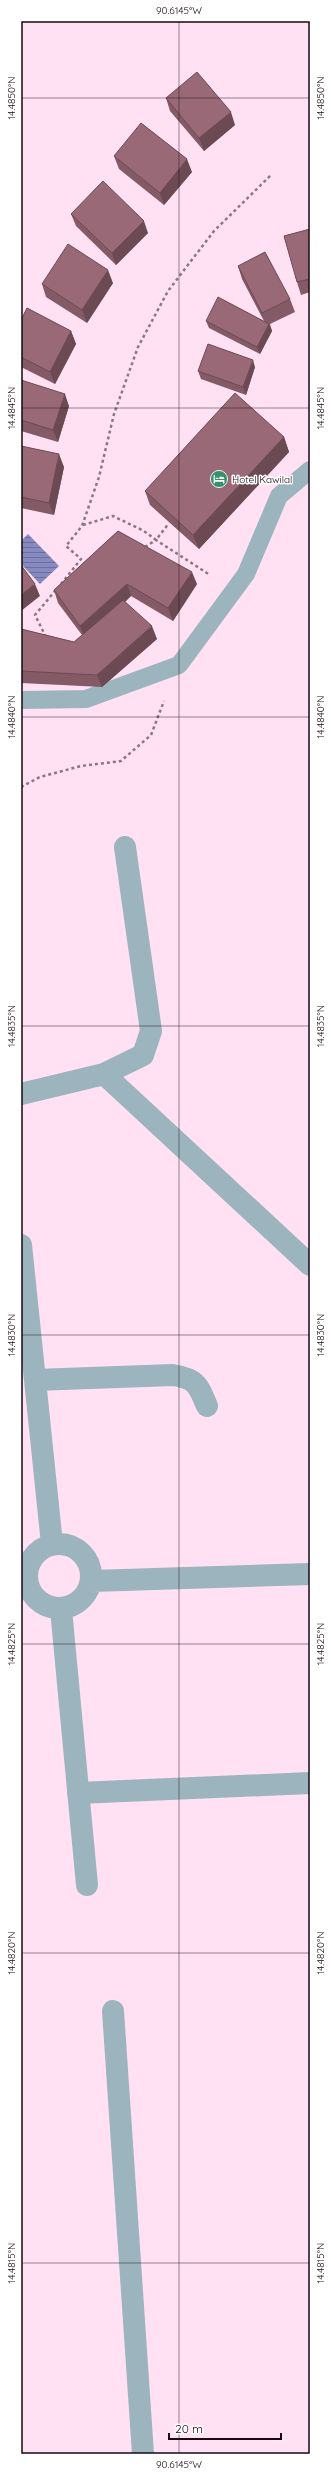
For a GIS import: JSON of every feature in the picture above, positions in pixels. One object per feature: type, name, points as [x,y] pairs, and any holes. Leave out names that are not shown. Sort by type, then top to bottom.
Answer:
[{"type":"street","points":[[21,1094],[104,1074],[143,1055],[151,1031],[125,846]]},
{"type":"street","points":[[104,1074],[310,1265]]},
{"type":"street","points":[[21,1245],[52,1544]]},
{"type":"street","points":[[35,1380],[173,1375],[186,1377],[198,1384],[207,1406]]},
{"type":"street","points":[[52,1544],[68,1544],[82,1552],[90,1566],[92,1581],[86,1595],[75,1605],[61,1609],[50,1608],[27,1596],[26,1560],[52,1544]]},
{"type":"street","points":[[92,1581],[310,1574]]},
{"type":"street","points":[[61,1609],[87,1885]]},
{"type":"street","points":[[78,1793],[310,1782]]},
{"type":"street","points":[[113,2011],[143,2454]]},
{"type":"lane","points":[[21,700],[86,699],[179,665],[246,574],[279,496],[310,470]]},
{"type":"path","points":[[48,641],[36,615],[81,559],[66,546],[82,526],[99,477],[114,414],[138,347],[168,291],[214,231],[271,175]]},
{"type":"path","points":[[82,526],[113,516],[144,531],[217,579],[246,574]]},
{"type":"path","points":[[144,548],[156,540],[169,522]]},
{"type":"path","points":[[21,787],[40,777],[74,768],[121,761],[150,735],[179,665]]},
{"type":"water","points":[[28,534],[59,566],[40,584],[21,564],[21,541]]},
{"type":"building","points":[[197,72],[231,112],[199,138],[166,98]]},
{"type":"building","points":[[141,123],[187,159],[160,193],[114,156]]},
{"type":"building","points":[[103,181],[144,221],[112,253],[71,214]]},
{"type":"building","points":[[310,229],[310,279],[297,282],[284,236]]},
{"type":"building","points":[[68,244],[108,270],[82,310],[42,284]]},
{"type":"building","points":[[265,252],[290,299],[262,313],[238,266]]},
{"type":"building","points":[[218,297],[269,324],[257,347],[206,321]]},
{"type":"building","points":[[27,308],[71,331],[50,372],[21,357],[21,320]]},
{"type":"building","points":[[208,344],[253,360],[243,387],[198,371]]},
{"type":"building","points":[[21,380],[65,394],[53,430],[21,420]]},
{"type":"building","name":"Hotel Kawilal","points":[[235,393],[284,437],[193,535],[145,491]]},
{"type":"building","points":[[21,446],[59,454],[49,503],[21,497]]},
{"type":"building","points":[[118,531],[192,572],[168,608],[127,584],[80,626],[54,590]]},
{"type":"building","points":[[21,565],[35,584],[21,595]]},
{"type":"building","points":[[123,600],[152,626],[97,675],[21,671],[21,629],[74,642]]},
{"type":"place","name":"Hotel Kawilal","points":[[219,479]]}]
